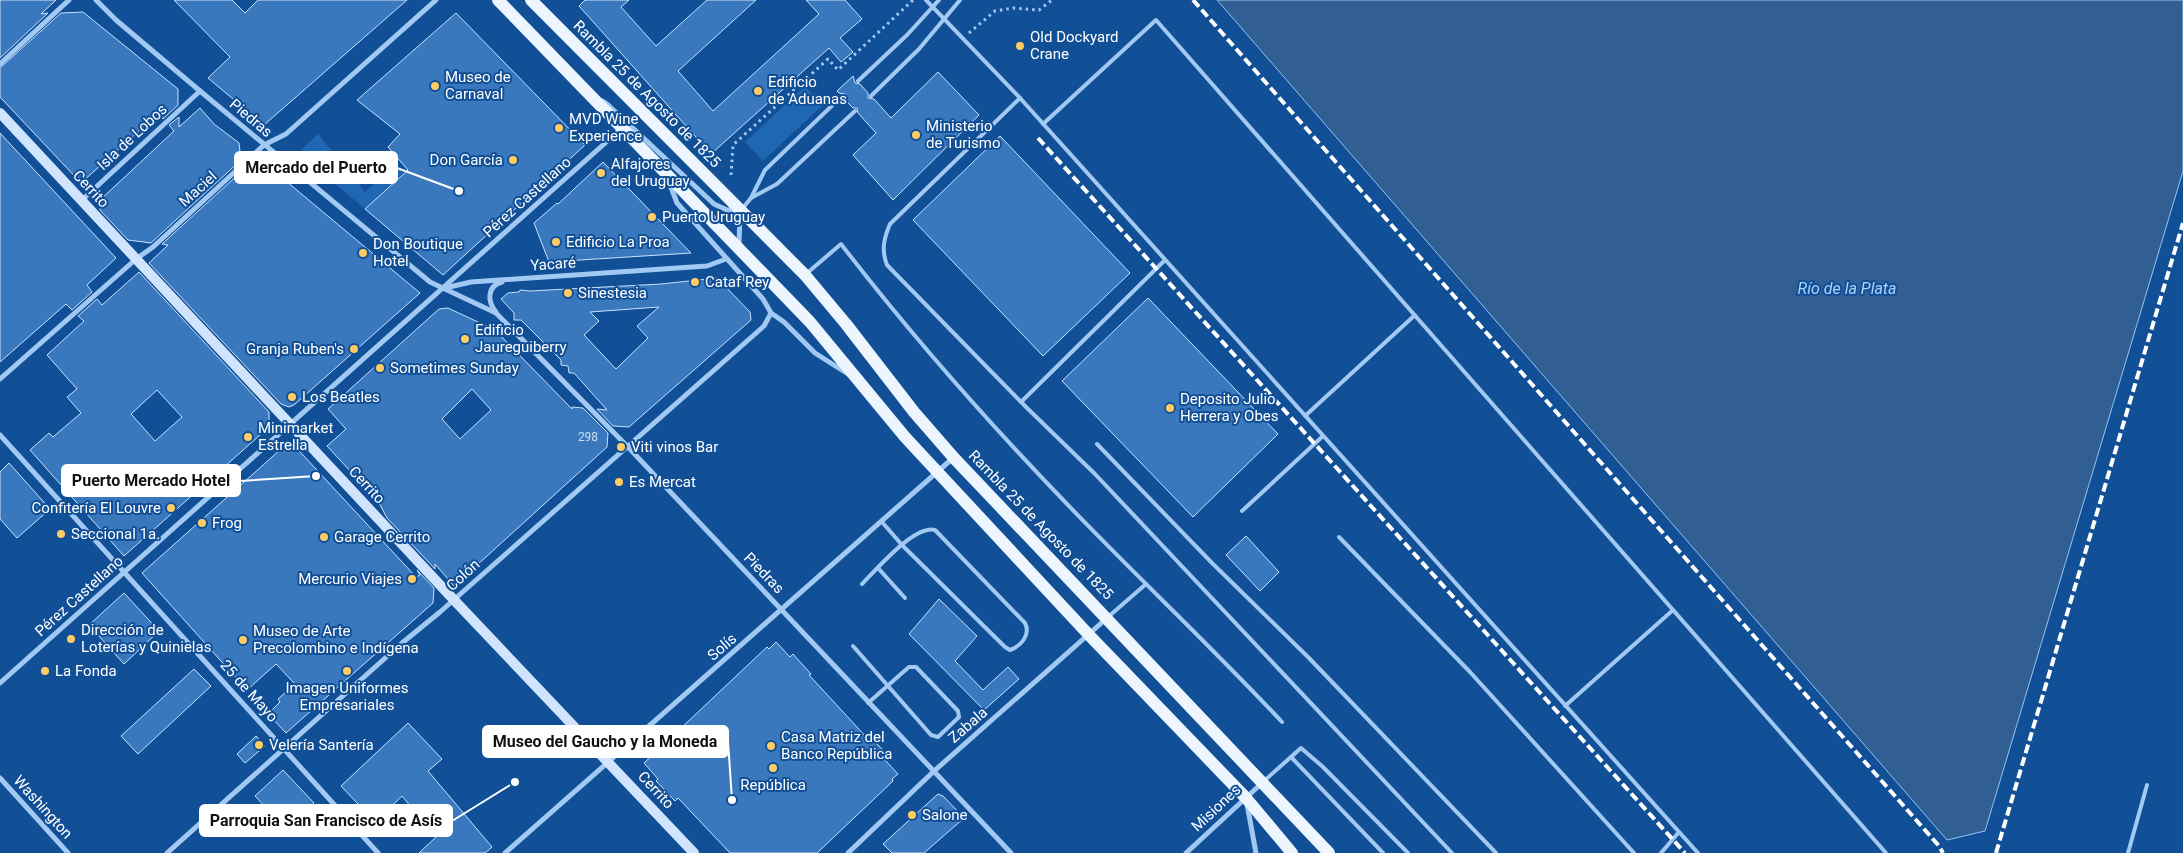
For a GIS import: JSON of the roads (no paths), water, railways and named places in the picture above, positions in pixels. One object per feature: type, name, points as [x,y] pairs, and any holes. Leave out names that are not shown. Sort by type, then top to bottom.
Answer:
[{"type":"main road","name":"Rambla 25 de Agosto de 1825","points":[[498,0],[810,322],[905,437],[1089,635],[1246,798],[1292,853]]},
{"type":"main road","name":"Rambla 25 de Agosto de 1825","points":[[531,0],[805,275],[846,324],[914,412],[954,458],[1108,618],[1329,853]]},
{"type":"street","points":[[0,64],[69,0]]},
{"type":"street","name":"Piedras","points":[[96,0],[116,20],[200,91],[430,282],[496,313],[628,447],[1010,853]]},
{"type":"street","name":"Maciel","points":[[0,379],[136,259],[153,247],[264,145],[286,134],[436,0]]},
{"type":"street","name":"Isla de Lobos","points":[[81,201],[200,91]]},
{"type":"street","name":"Rambla 25 de Agosto de 1825","points":[[590,94],[607,104],[714,204],[727,210],[740,210]]},
{"type":"street","name":"Cerrito","points":[[0,113],[454,600],[694,853]]},
{"type":"street","name":"Pérez Castellano","points":[[0,683],[622,128]]},
{"type":"street","name":"Rambla 25 de Agosto de 1825","points":[[666,173],[677,203],[763,299],[771,313],[784,322],[823,360],[859,380]]},
{"type":"street","points":[[739,249],[740,210]]},
{"type":"street","name":"Yacaré","points":[[442,289],[471,282],[706,266],[726,259]]},
{"type":"street","points":[[496,313],[491,304],[490,293],[497,283],[511,279]]},
{"type":"street","name":"Colón","points":[[167,853],[402,643],[454,600],[764,326],[771,313]]},
{"type":"street","name":"25 de Mayo","points":[[0,434],[378,853]]},
{"type":"street","name":"Solís","points":[[504,853],[954,458]]},
{"type":"street","name":"Zabala","points":[[848,853],[933,772],[1108,618]]},
{"type":"street","name":"Washington","points":[[0,778],[68,853]]},
{"type":"street","name":"Misiones","points":[[1186,853],[1263,782]]},
{"type":"street","points":[[1246,798],[1256,853]]},
{"type":"lane","points":[[926,0],[1020,98],[1698,853]]},
{"type":"lane","points":[[858,82],[907,35],[939,0]]},
{"type":"lane","points":[[871,96],[919,49],[960,0]]},
{"type":"lane","points":[[1043,124],[1156,20],[1886,853]]},
{"type":"lane","points":[[752,198],[765,170],[842,96]]},
{"type":"lane","points":[[1020,98],[890,224],[886,234],[883,256],[888,265],[1021,402],[1095,474],[1452,853]]},
{"type":"lane","points":[[740,210],[752,198],[778,184],[856,111]]},
{"type":"lane","points":[[805,275],[841,244],[946,375],[1066,503],[1236,673],[1282,722]]},
{"type":"lane","points":[[1021,402],[1166,260]]},
{"type":"lane","points":[[1305,416],[1414,315]]},
{"type":"lane","points":[[1242,511],[1323,436]]},
{"type":"lane","points":[[1097,444],[1309,658],[1496,853]]},
{"type":"lane","points":[[862,584],[902,545],[925,530],[935,530],[1025,624],[1028,629],[1027,635],[1016,648],[1010,650],[1005,647],[902,545],[882,522]]},
{"type":"lane","points":[[1339,537],[1470,672],[1634,853]]},
{"type":"lane","points":[[878,568],[905,598]]},
{"type":"lane","points":[[1108,618],[1146,584]]},
{"type":"lane","points":[[1565,706],[1673,610]]},
{"type":"lane","points":[[852,646],[888,685],[934,738],[938,737],[959,717],[958,712],[916,667],[909,667],[888,685],[868,703]]},
{"type":"lane","points":[[1263,782],[1301,748],[1323,767],[1408,853]]},
{"type":"lane","points":[[1291,757],[1383,853]]},
{"type":"lane","points":[[2128,853],[2147,785]]},
{"type":"lane","points":[[1661,853],[1680,832]]},
{"type":"water","name":"Río de la Plata","points":[[1217,0],[2183,0],[2183,171],[1985,831],[1947,840]]},
{"type":"railway","points":[[1193,0],[1939,846],[1943,853]]},
{"type":"railway","points":[[1038,138],[1685,853]]},
{"type":"railway","points":[[1996,853],[2183,223]]},
{"type":"place","name":"Old Dockyard Crane","points":[[1020,46]]},
{"type":"place","name":"Museo de Carnaval","points":[[435,86]]},
{"type":"place","name":"Edificio de Aduanas","points":[[758,91]]},
{"type":"place","name":"MVD Wine Experience","points":[[559,128]]},
{"type":"place","name":"Ministerio de Turismo","points":[[916,135]]},
{"type":"place","name":"Don García","points":[[513,160]]},
{"type":"place","name":"Alfajores del Uruguay","points":[[601,173]]},
{"type":"place","name":"Mercado del Puerto","points":[[459,191]]},
{"type":"place","name":"Puerto Uruguay","points":[[652,217]]},
{"type":"place","name":"Edificio La Proa","points":[[556,242]]},
{"type":"place","name":"Don Boutique Hotel","points":[[363,253]]},
{"type":"place","name":"Cataf Rey","points":[[695,282]]},
{"type":"place","name":"Sinestesia","points":[[568,293]]},
{"type":"place","name":"Edificio Jaureguiberry","points":[[465,339]]},
{"type":"place","name":"Granja Ruben's","points":[[354,349]]},
{"type":"place","name":"Sometimes Sunday","points":[[380,368]]},
{"type":"place","name":"Los Beatles","points":[[292,397]]},
{"type":"place","name":"Deposito Julio Herrera y Obes","points":[[1170,408]]},
{"type":"place","name":"Minimarket Estrella","points":[[248,437]]},
{"type":"place","name":"Viti vinos Bar","points":[[621,447]]},
{"type":"place","name":"Puerto Mercado Hotel","points":[[316,476]]},
{"type":"place","name":"Es Mercat","points":[[619,482]]},
{"type":"place","name":"Confitería El Louvre","points":[[171,508]]},
{"type":"place","name":"Frog","points":[[202,523]]},
{"type":"place","name":"Seccional 1a.","points":[[61,534]]},
{"type":"place","name":"Garage Cerrito","points":[[324,537]]},
{"type":"place","name":"Mercurio Viajes","points":[[412,579]]},
{"type":"place","name":"Dirección de Loterías y Quinielas","points":[[71,639]]},
{"type":"place","name":"Museo de Arte Precolombino e Indígena","points":[[243,640]]},
{"type":"place","name":"La Fonda","points":[[45,671]]},
{"type":"place","name":"Imagen Uniformes Empresariales","points":[[347,671]]},
{"type":"place","name":"Velería Santería","points":[[259,745]]},
{"type":"place","name":"Casa Matriz del Banco República","points":[[771,746]]},
{"type":"place","name":"República","points":[[773,768]]},
{"type":"place","name":"Parroquia San Francisco de Asís","points":[[515,782]]},
{"type":"place","name":"Museo del Gaucho y la Moneda","points":[[732,800]]},
{"type":"place","name":"Salone","points":[[912,815]]}]
